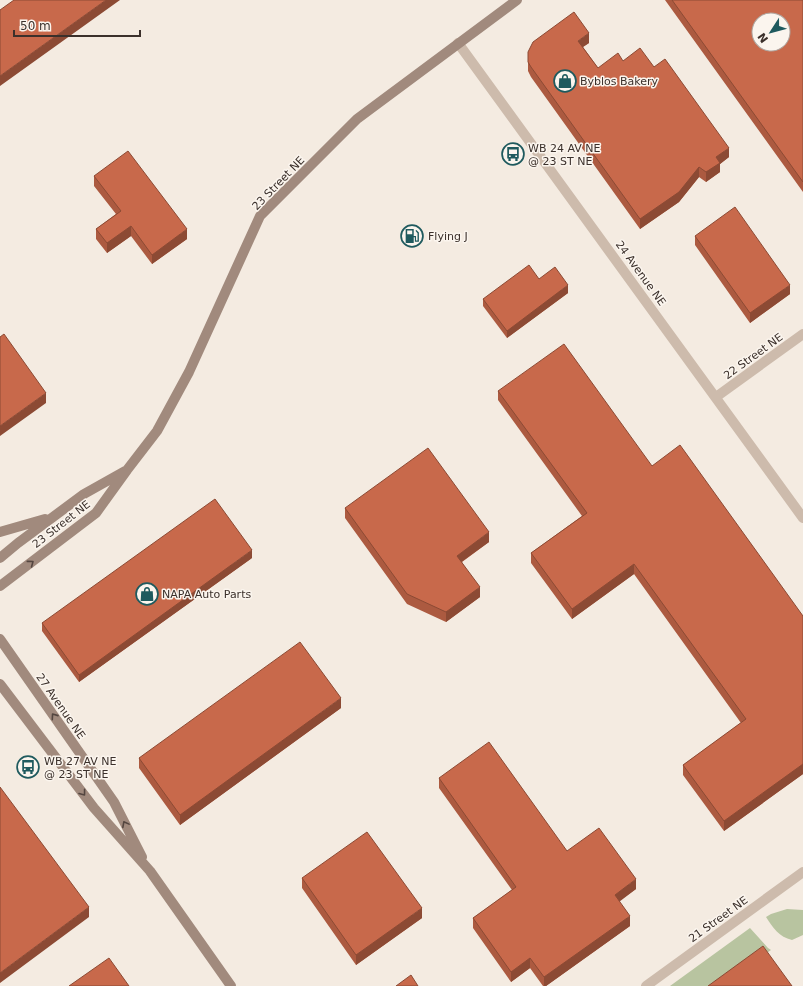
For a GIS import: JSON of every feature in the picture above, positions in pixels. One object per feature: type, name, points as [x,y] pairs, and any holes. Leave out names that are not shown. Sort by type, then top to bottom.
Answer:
[{"type":"street","name":"23 Street NE","points":[[0,586],[96,514],[157,431],[189,372],[260,216],[357,119],[517,0]]},
{"type":"street","name":"24 Avenue NE","points":[[458,43],[803,518]]},
{"type":"street","name":"22 Street NE","points":[[716,397],[803,334]]},
{"type":"street","name":"23 Street NE","points":[[0,558],[84,494],[127,470]]},
{"type":"street","points":[[0,532],[53,517]]},
{"type":"street","name":"27 Avenue NE","points":[[0,639],[114,802],[150,871]]},
{"type":"street","name":"27 Avenue NE","points":[[0,684],[94,808],[150,871],[232,986]]},
{"type":"street","name":"21 Street NE","points":[[646,986],[803,872]]},
{"type":"green space","points":[[787,909],[803,910],[803,935],[792,940],[783,937],[766,917]]},
{"type":"green space","points":[[750,928],[771,950],[720,986],[670,986]]},
{"type":"building","points":[[14,0],[106,0],[0,76],[0,10]]},
{"type":"building","points":[[672,0],[803,0],[803,182]]},
{"type":"building","points":[[574,12],[589,33],[578,41],[598,68],[618,53],[623,61],[640,48],[654,67],[665,59],[729,148],[716,157],[720,163],[706,172],[699,167],[679,192],[640,219],[528,62],[528,52],[533,42]]},
{"type":"building","points":[[128,151],[187,229],[152,255],[131,226],[107,243],[96,229],[121,211],[94,176]]},
{"type":"building","points":[[735,207],[790,285],[750,313],[695,236]]},
{"type":"building","points":[[529,265],[539,279],[555,267],[568,285],[507,331],[483,299]]},
{"type":"building","points":[[4,334],[46,393],[0,426],[0,337]]},
{"type":"building","points":[[564,344],[652,466],[680,445],[803,616],[803,764],[724,821],[683,765],[746,719],[634,564],[572,609],[531,553],[587,513],[498,391]]},
{"type":"building","points":[[428,448],[489,532],[457,556],[480,587],[446,612],[407,594],[345,508]]},
{"type":"building","name":"NAPA Auto Parts","points":[[215,499],[252,550],[79,675],[42,623]]},
{"type":"building","points":[[300,642],[341,698],[180,815],[139,758]]},
{"type":"building","points":[[489,742],[567,851],[599,828],[636,879],[615,895],[630,916],[544,977],[530,958],[511,972],[473,918],[516,887],[439,778]]},
{"type":"building","points":[[0,787],[89,907],[0,973]]},
{"type":"building","points":[[367,832],[422,908],[356,955],[302,878]]},
{"type":"building","points":[[763,946],[792,986],[708,986]]},
{"type":"building","points":[[109,958],[129,986],[69,986]]},
{"type":"building","points":[[411,975],[418,986],[396,986]]},
{"type":"place","name":"Byblos Bakery","points":[[565,81]]},
{"type":"place","name":"WB 24 AV NE @ 23 ST NE","points":[[513,154]]},
{"type":"place","name":"Flying J","points":[[412,236]]},
{"type":"place","name":"NAPA Auto Parts","points":[[147,594]]},
{"type":"place","name":"WB 27 AV NE @ 23 ST NE","points":[[28,767]]}]
